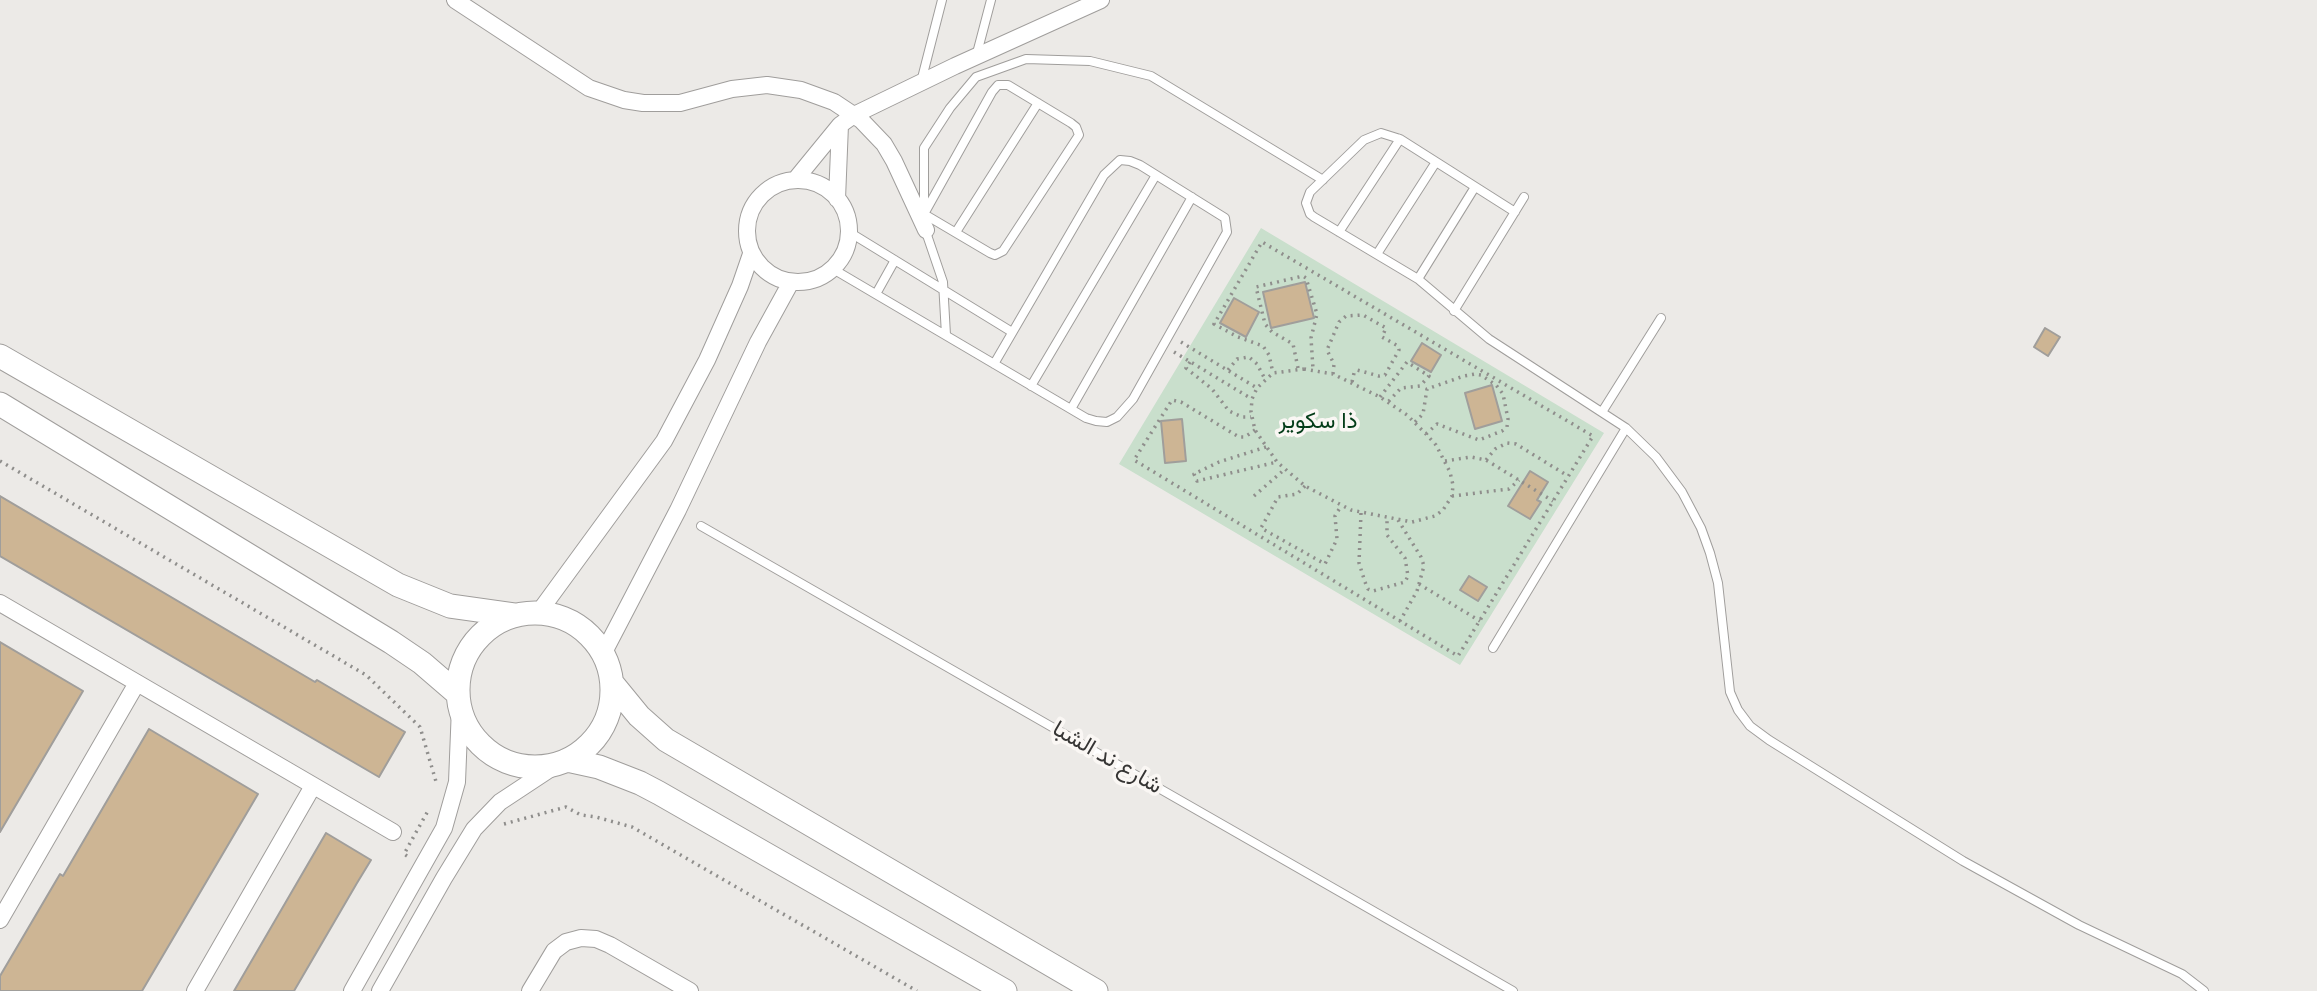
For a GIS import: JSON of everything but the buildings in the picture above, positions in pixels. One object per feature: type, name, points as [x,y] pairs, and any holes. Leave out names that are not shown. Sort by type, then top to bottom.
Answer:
[{"type":"main road","points":[[0,356],[398,584],[450,606],[514,615],[539,612],[559,616],[576,625],[592,637],[603,653],[612,684],[611,702],[606,721],[596,737],[583,751],[563,762],[538,767],[517,765],[497,757],[480,744],[467,727],[459,701],[461,668],[472,645],[483,632],[514,615]]},
{"type":"main road","points":[[0,404],[391,642],[422,663],[459,701]]},
{"type":"main road","points":[[612,684],[639,716],[666,740],[1097,991]]},
{"type":"main road","points":[[563,762],[599,767],[640,783],[1005,991]]},
{"type":"street","points":[[455,0],[589,88],[624,100],[680,103],[749,86],[784,86],[818,94],[854,115],[873,132],[894,161],[926,230]]},
{"type":"street","points":[[795,180],[840,125],[854,115],[1101,0]]},
{"type":"street","points":[[838,199],[819,185],[795,180],[773,186],[755,202],[747,224],[746,236],[751,254],[766,272],[791,282],[813,281],[833,269],[845,252],[849,232],[848,220],[838,199],[840,125]]},
{"type":"street","points":[[539,612],[664,441],[712,350],[751,254]]},
{"type":"street","points":[[603,653],[689,487],[758,342],[791,282]]},
{"type":"street","points":[[0,603],[393,832]]},
{"type":"street","points":[[0,920],[138,683]]},
{"type":"street","points":[[352,991],[444,828],[457,782],[459,701]]},
{"type":"street","points":[[380,991],[474,829],[506,797],[563,762]]},
{"type":"street","points":[[195,991],[313,786]]},
{"type":"street","points":[[530,991],[554,951],[566,942],[581,938],[596,939],[610,945],[690,991]]},
{"type":"lane","points":[[921,83],[942,0]]},
{"type":"lane","points":[[976,57],[991,0]]},
{"type":"lane","points":[[946,335],[944,290],[926,230],[924,214],[924,148],[975,77],[1026,59],[1090,61],[1151,76],[1323,180]]},
{"type":"lane","points":[[998,85],[1008,85],[1076,127],[1079,135],[1076,141],[1000,254],[990,253],[924,214],[998,85]]},
{"type":"lane","points":[[956,232],[1038,103]]},
{"type":"lane","points":[[1515,212],[1388,133],[1369,136],[1310,192],[1307,208],[1314,217],[1418,279],[1489,339],[1626,428],[1670,474],[1700,528],[1718,583],[1730,692],[1738,710],[1750,726],[1963,860],[2080,925],[2182,974],[2204,991]]},
{"type":"lane","points":[[1339,232],[1400,139]]},
{"type":"lane","points":[[833,269],[1031,386],[1071,409],[1096,421],[1107,422],[1126,410],[1227,232],[1225,218],[1156,175],[1130,161],[1120,160],[1112,166],[994,364]]},
{"type":"lane","points":[[1377,254],[1436,162]]},
{"type":"lane","points":[[1031,386],[1156,175]]},
{"type":"lane","points":[[1418,279],[1475,187]]},
{"type":"lane","points":[[1071,409],[1192,197]]},
{"type":"lane","points":[[1454,311],[1524,197]]},
{"type":"lane","points":[[849,232],[1012,332]]},
{"type":"lane","points":[[876,294],[895,260]]},
{"type":"lane","points":[[1602,412],[1661,318]]},
{"type":"lane","points":[[1493,648],[1626,428]]},
{"type":"lane","name":"شارع ند الشبا","points":[[701,526],[1513,991]]},
{"type":"path","points":[[1255,430],[1245,437],[1240,436],[1181,402],[1171,400],[1134,460],[1458,656],[1593,436],[1262,242],[1214,324],[1263,346],[1269,355],[1273,373]]},
{"type":"path","points":[[1298,369],[1293,344],[1272,332],[1265,324],[1256,287],[1303,276],[1306,278],[1317,314],[1311,338],[1313,369]]},
{"type":"path","points":[[1333,374],[1334,363],[1327,351],[1339,322],[1346,316],[1363,315],[1386,328],[1382,337],[1398,346],[1399,350],[1385,375],[1357,370],[1352,383]]},
{"type":"path","points":[[1180,342],[1257,388]]},
{"type":"path","points":[[1163,346],[1252,399]]},
{"type":"path","points":[[1228,370],[1237,359],[1249,358],[1257,365],[1265,379]]},
{"type":"path","points":[[1190,362],[1186,368],[1212,389],[1224,407],[1236,415],[1251,417]]},
{"type":"path","points":[[1380,397],[1407,362],[1429,376],[1420,386],[1401,387],[1388,402]]},
{"type":"path","points":[[1313,369],[1333,374],[1388,402],[1415,422],[1445,461],[1453,485],[1451,496],[1443,510],[1435,516],[1412,522],[1387,519],[1341,506],[1306,486],[1277,462],[1255,430],[1251,417],[1252,399],[1257,388],[1273,373],[1313,369]]},
{"type":"path","points":[[1415,422],[1423,414],[1427,389],[1464,376],[1481,375],[1503,394],[1508,419],[1507,427],[1502,431],[1479,440],[1437,424],[1426,434]]},
{"type":"path","points":[[1486,460],[1495,449],[1507,443],[1516,444],[1568,476]]},
{"type":"path","points":[[1266,447],[1219,462],[1194,474],[1196,481],[1277,462]]},
{"type":"path","points":[[1445,461],[1471,457],[1486,460],[1553,501]]},
{"type":"path","points":[[0,461],[366,675],[420,727],[437,783],[436,797]]},
{"type":"path","points":[[1254,496],[1285,469]]},
{"type":"path","points":[[1451,496],[1508,489],[1519,480]]},
{"type":"path","points":[[1306,486],[1297,494],[1278,498],[1261,528],[1325,564],[1337,539],[1335,516],[1341,506]]},
{"type":"path","points":[[1361,513],[1359,563],[1368,589],[1405,582],[1408,576],[1405,558],[1387,535],[1387,519]]},
{"type":"path","points":[[1398,520],[1423,561],[1419,584],[1400,621]]},
{"type":"path","points":[[1419,584],[1480,621]]},
{"type":"path","points":[[495,827],[558,807],[632,827],[917,991]]},
{"type":"path","points":[[424,866],[404,854],[430,808]]},
{"type":"green space","name":"ذا سكوير","points":[[1261,228],[1604,433],[1460,665],[1119,464]]}]
